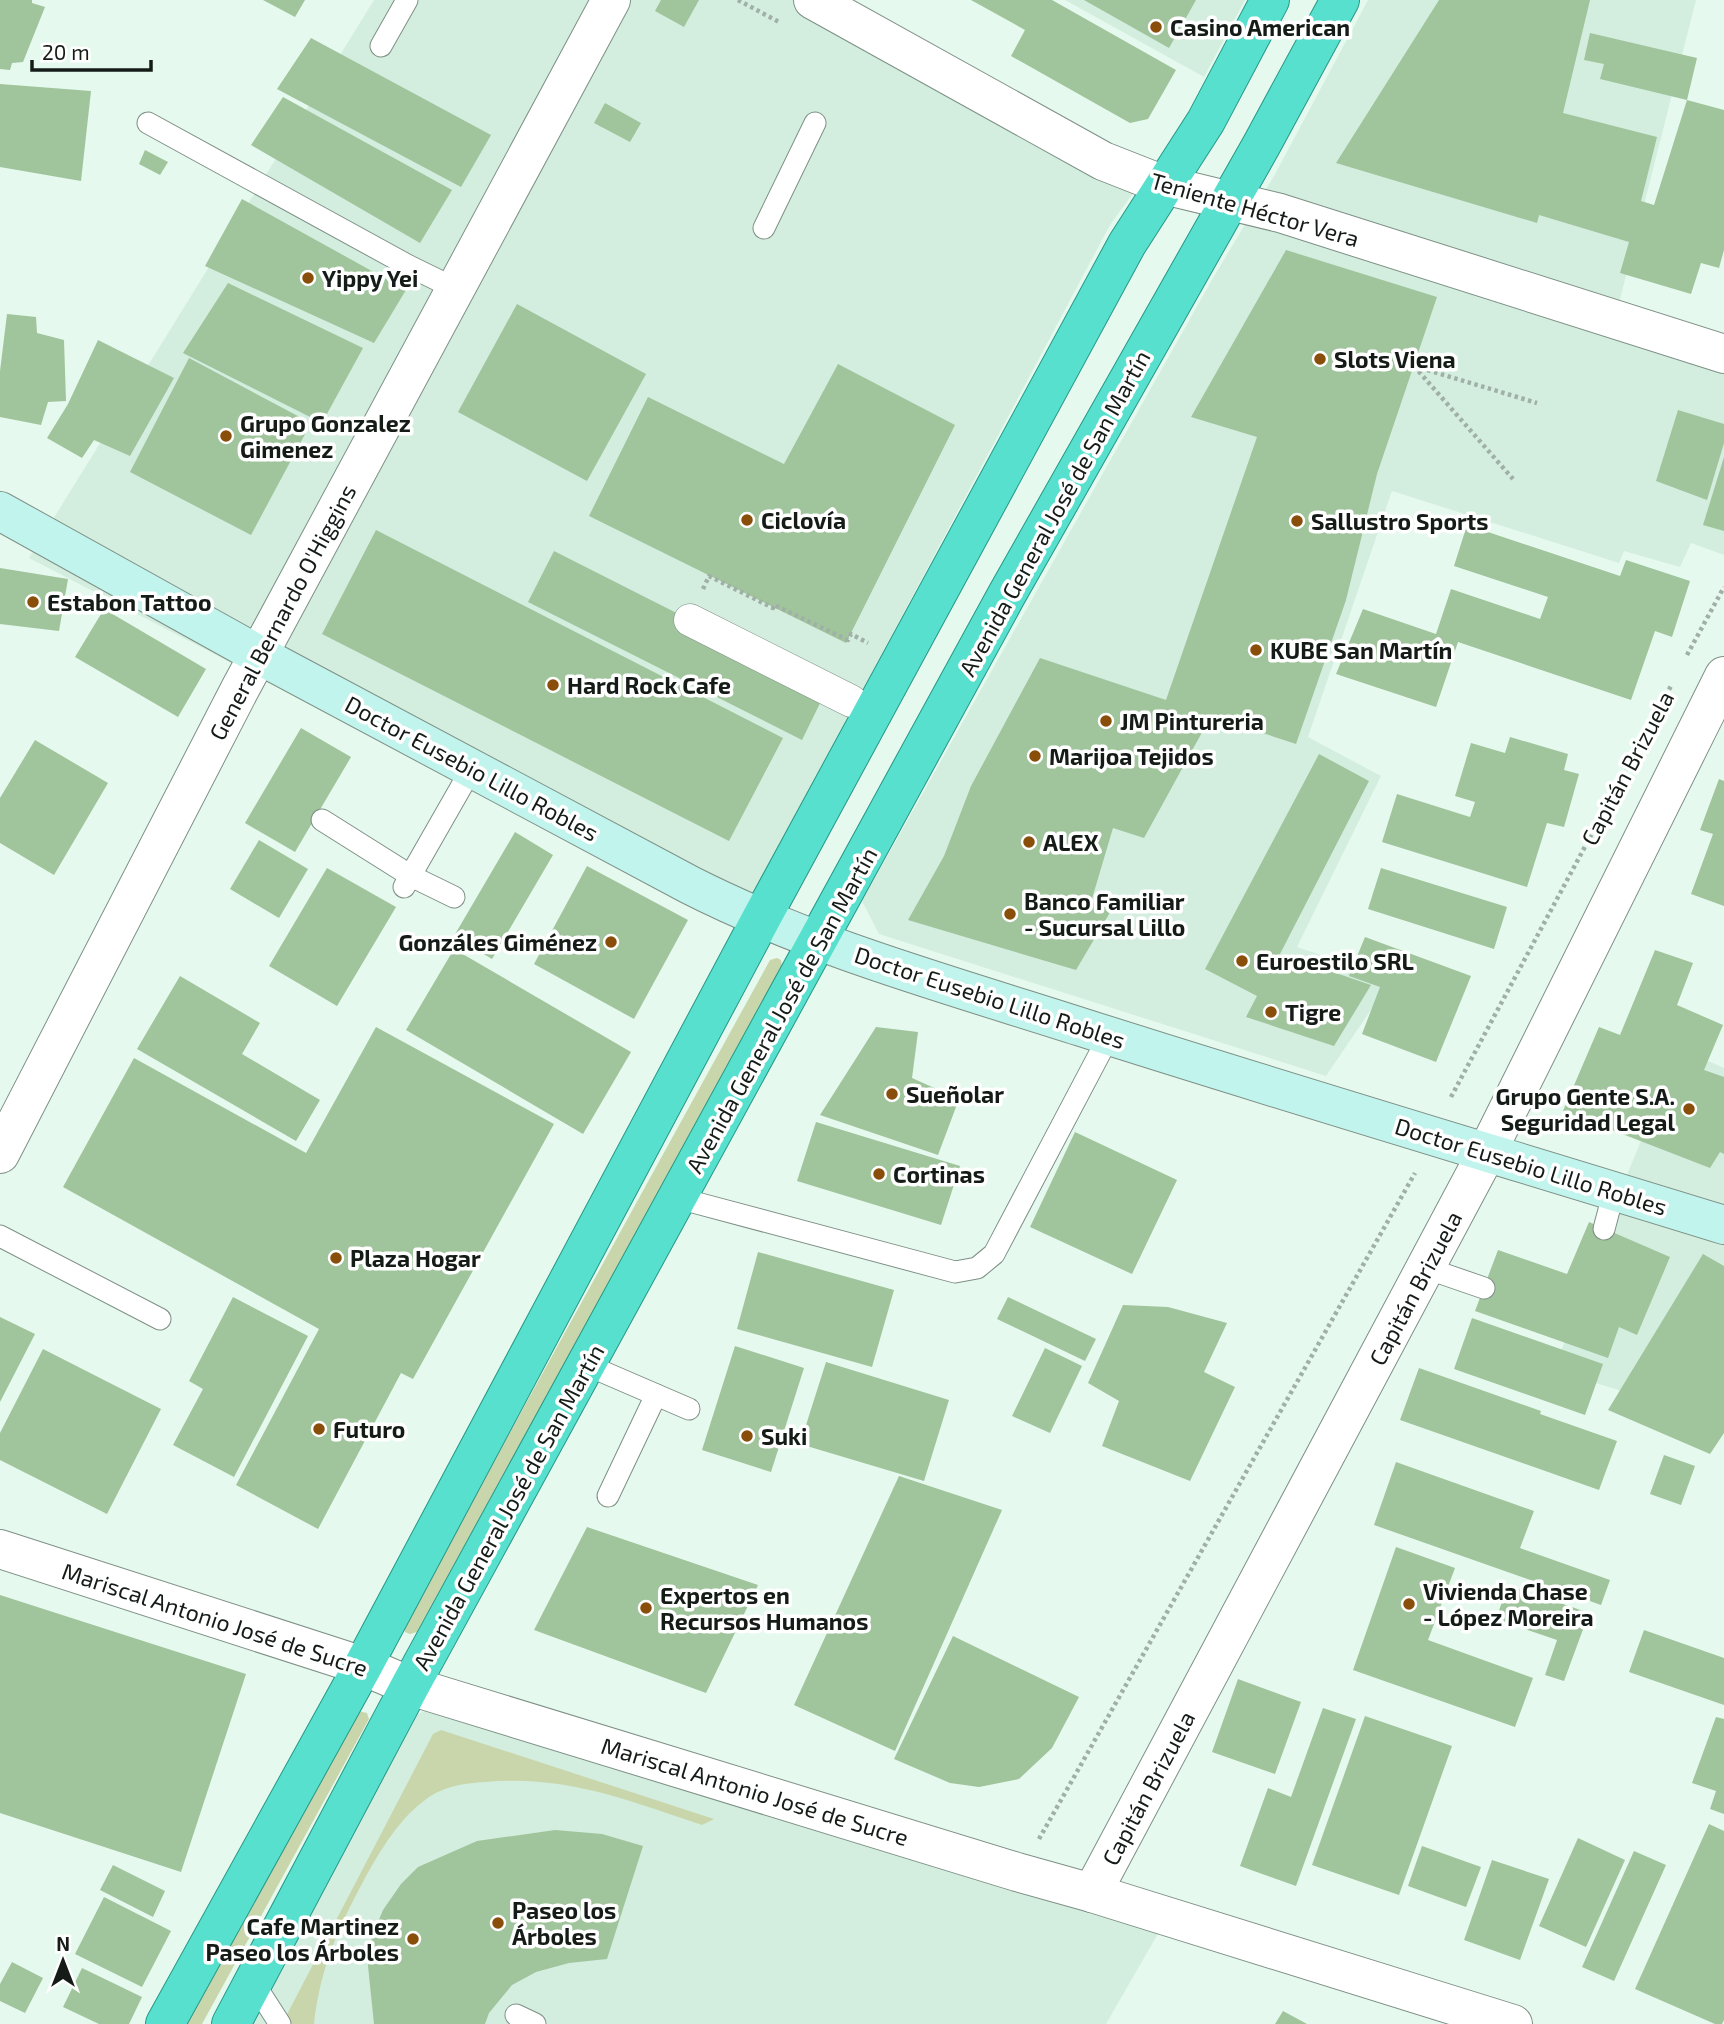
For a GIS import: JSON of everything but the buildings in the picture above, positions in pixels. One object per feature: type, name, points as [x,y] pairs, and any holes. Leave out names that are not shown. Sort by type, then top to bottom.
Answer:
[{"type":"highway","points":[[165,2024],[363,1666],[762,917],[1127,244],[1206,121],[1270,0]]},
{"type":"highway","name":"Avenida General José de San Martín","points":[[231,2024],[410,1686],[1006,596],[1340,0]]},
{"type":"main road","name":"Doctor Eusebio Lillo Robles","points":[[0,511],[258,655],[690,886],[762,917],[880,963],[1724,1226]]},
{"type":"street","name":"General Bernardo O'Higgins","points":[[0,1154],[258,655],[611,0]]},
{"type":"street","name":"Teniente Héctor Vera","points":[[813,0],[1103,161],[1164,185],[1280,213],[1724,354]]},
{"type":"street","points":[[690,620],[851,701]]},
{"type":"street","name":"Capitán Brizuela","points":[[1092,1893],[1487,1152],[1724,676]]},
{"type":"street","name":"Mariscal Antonio José de Sucre","points":[[0,1549],[363,1666],[410,1686],[1513,2024]]},
{"type":"lane","points":[[381,46],[407,0]]},
{"type":"lane","points":[[148,122],[409,266],[456,289]]},
{"type":"lane","points":[[764,228],[816,123]]},
{"type":"lane","points":[[408,881],[472,768]]},
{"type":"lane","points":[[322,820],[408,881],[454,897]]},
{"type":"lane","points":[[678,1198],[955,1272],[977,1268],[994,1254],[1109,1036]]},
{"type":"lane","points":[[1604,1228],[1614,1191]]},
{"type":"lane","points":[[0,1236],[160,1319]]},
{"type":"lane","points":[[1426,1268],[1484,1288]]},
{"type":"lane","points":[[587,1365],[689,1409]]},
{"type":"lane","points":[[608,1496],[656,1395]]},
{"type":"lane","points":[[253,1982],[280,2024]]},
{"type":"path","points":[[1513,479],[1414,366],[1537,403]]},
{"type":"path","points":[[709,576],[773,608],[774,605],[848,640],[851,634],[879,648]]},
{"type":"path","points":[[1685,660],[1724,587]]},
{"type":"path","name":"Capitán Brizuela","points":[[1451,1097],[1672,684]]},
{"type":"path","points":[[1034,1848],[1415,1174],[1413,1168]]},
{"type":"shaded area","points":[[374,0],[813,0],[1145,177],[1110,225],[770,864],[733,923],[29,558]]},
{"type":"shaded area","points":[[1065,0],[1245,0],[1204,77]]},
{"type":"shaded area","points":[[1368,0],[1696,0],[1615,319],[1724,354],[1724,555],[1691,543],[1680,567],[1624,551],[1619,563],[1392,491],[1308,737],[1381,776],[1297,947],[1392,979],[1326,1076],[879,934],[862,901],[1213,278],[1274,176]]},
{"type":"shaded area","points":[[1679,1048],[1724,1068],[1724,1423],[1554,1370],[1629,1170]]},
{"type":"shaded area","points":[[425,1711],[815,1825],[1159,1932],[1106,2024],[253,2024],[417,1714]]},
{"type":"green space","points":[[770,960],[781,960],[782,967],[417,1632],[405,1632],[404,1625]]},
{"type":"green space","points":[[358,1711],[367,1713],[369,1719],[202,2024],[185,2024]]},
{"type":"green space","points":[[441,1730],[714,1819],[702,1825],[596,1792],[543,1782],[470,1783],[435,1793],[409,1814],[392,1834],[355,1898],[338,1932],[326,1967],[314,2024],[282,2024],[433,1734]]},
{"type":"place","name":"Casino American","points":[[1156,27]]},
{"type":"place","name":"Yippy Yei","points":[[308,278]]},
{"type":"place","name":"Slots Viena","points":[[1320,359]]},
{"type":"place","name":"Grupo Gonzalez Gimenez","points":[[226,436]]},
{"type":"place","name":"Ciclovía","points":[[747,520]]},
{"type":"place","name":"Sallustro Sports","points":[[1297,521]]},
{"type":"place","name":"Estabon Tattoo","points":[[33,602]]},
{"type":"place","name":"KUBE San Martín","points":[[1256,650]]},
{"type":"place","name":"Hard Rock Cafe","points":[[553,685]]},
{"type":"place","name":"JM Pintureria","points":[[1106,721]]},
{"type":"place","name":"Marijoa Tejidos","points":[[1035,756]]},
{"type":"place","name":"ALEX","points":[[1029,842]]},
{"type":"place","name":"Banco Familiar - Sucursal Lillo","points":[[1010,914]]},
{"type":"place","name":"Gonzáles Giménez","points":[[611,942]]},
{"type":"place","name":"Euroestilo SRL","points":[[1242,961]]},
{"type":"place","name":"Tigre","points":[[1271,1012]]},
{"type":"place","name":"Sueñolar","points":[[892,1094]]},
{"type":"place","name":"Grupo Gente S.A. Seguridad Legal","points":[[1689,1109]]},
{"type":"place","name":"Cortinas","points":[[879,1174]]},
{"type":"place","name":"Plaza Hogar","points":[[336,1258]]},
{"type":"place","name":"Futuro","points":[[319,1429]]},
{"type":"place","name":"Suki","points":[[747,1436]]},
{"type":"place","name":"Vivienda Chase - López Moreira","points":[[1409,1604]]},
{"type":"place","name":"Expertos en Recursos Humanos","points":[[646,1608]]},
{"type":"place","name":"Paseo los Árboles","points":[[498,1923]]},
{"type":"place","name":"Cafe Martinez Paseo los Árboles","points":[[413,1939]]}]
